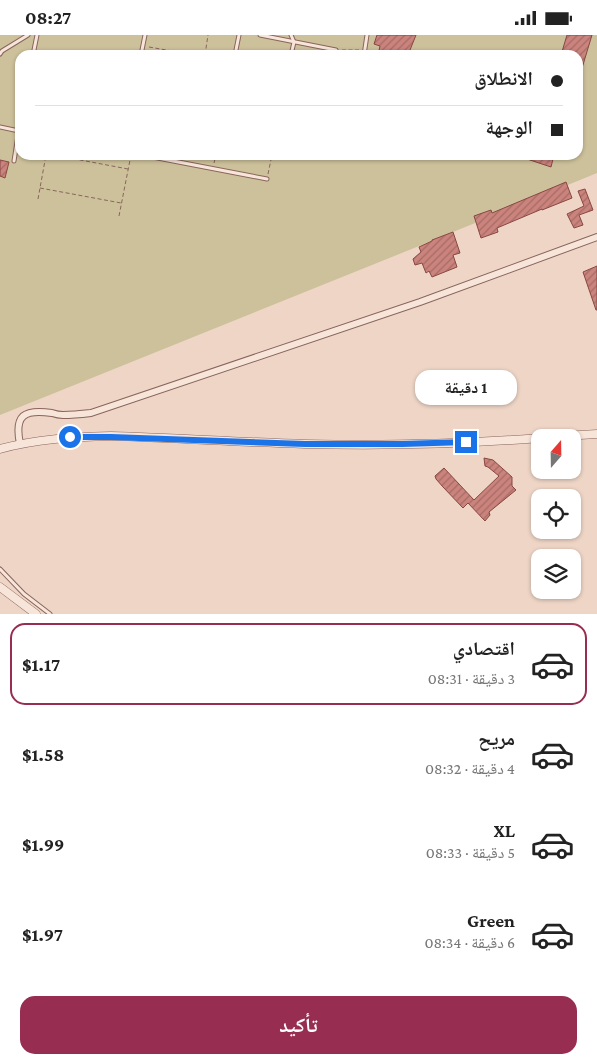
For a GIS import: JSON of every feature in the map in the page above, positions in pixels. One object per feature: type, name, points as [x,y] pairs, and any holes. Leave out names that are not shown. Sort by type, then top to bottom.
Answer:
[{"type":"street","points":[[20,444],[18,424],[24,415],[33,412],[63,415],[91,413],[420,303],[597,237]]},
{"type":"street","points":[[581,435],[597,434]]},
{"type":"street","points":[[0,449],[59,438],[91,437],[176,438],[305,444],[427,443],[531,438]]},
{"type":"street","points":[[0,587],[36,614]]},
{"type":"lane","points":[[0,54],[28,35]]},
{"type":"lane","points":[[34,50],[36,35]]},
{"type":"lane","points":[[142,50],[145,35]]},
{"type":"lane","points":[[236,50],[239,35]]},
{"type":"lane","points":[[260,35],[336,50]]},
{"type":"lane","points":[[291,35],[294,41],[292,50]]},
{"type":"lane","points":[[364,50],[367,35]]},
{"type":"lane","points":[[0,127],[15,130]]},
{"type":"lane","points":[[14,161],[15,155]]},
{"type":"lane","points":[[167,160],[267,179]]},
{"type":"lane","points":[[0,569],[24,594],[50,614]]},
{"type":"path","points":[[206,50],[208,35]]},
{"type":"path","points":[[143,46],[164,50]]},
{"type":"path","points":[[336,50],[364,50]]},
{"type":"path","points":[[38,199],[45,160]]},
{"type":"path","points":[[80,160],[128,169]]},
{"type":"path","points":[[119,216],[130,160]]},
{"type":"path","points":[[213,169],[215,160]]},
{"type":"path","points":[[267,179],[271,160]]},
{"type":"path","points":[[40,187],[121,203]]},
{"type":"shaded area","points":[[0,35],[597,35],[597,173],[0,415]]},
{"type":"building","points":[[377,35],[416,35],[410,50],[379,50],[380,46],[374,44]]},
{"type":"building","points":[[567,35],[592,35],[583,65],[583,50],[562,50]]},
{"type":"building","points":[[0,160],[9,162],[5,178],[0,176]]},
{"type":"building","points":[[530,160],[553,160],[551,167]]},
{"type":"building","points":[[566,182],[572,198],[497,228],[498,232],[481,238],[474,216],[491,210],[492,213]]},
{"type":"building","points":[[585,189],[593,210],[579,215],[583,225],[574,228],[567,214],[584,206],[578,191]]},
{"type":"building","points":[[453,232],[460,253],[453,255],[457,267],[432,277],[429,271],[426,273],[422,263],[415,265],[413,259],[421,252],[419,247]]},
{"type":"building","points":[[597,266],[597,310],[596,310],[583,272]]},
{"type":"building","points":[[484,458],[493,460],[512,477],[512,486],[516,490],[489,512],[490,515],[485,521],[468,503],[463,508],[435,476],[444,468],[474,500],[499,476],[485,466]]},
{"type":"route","points":[[70,437],[192,439],[305,444],[466,442]]}]
